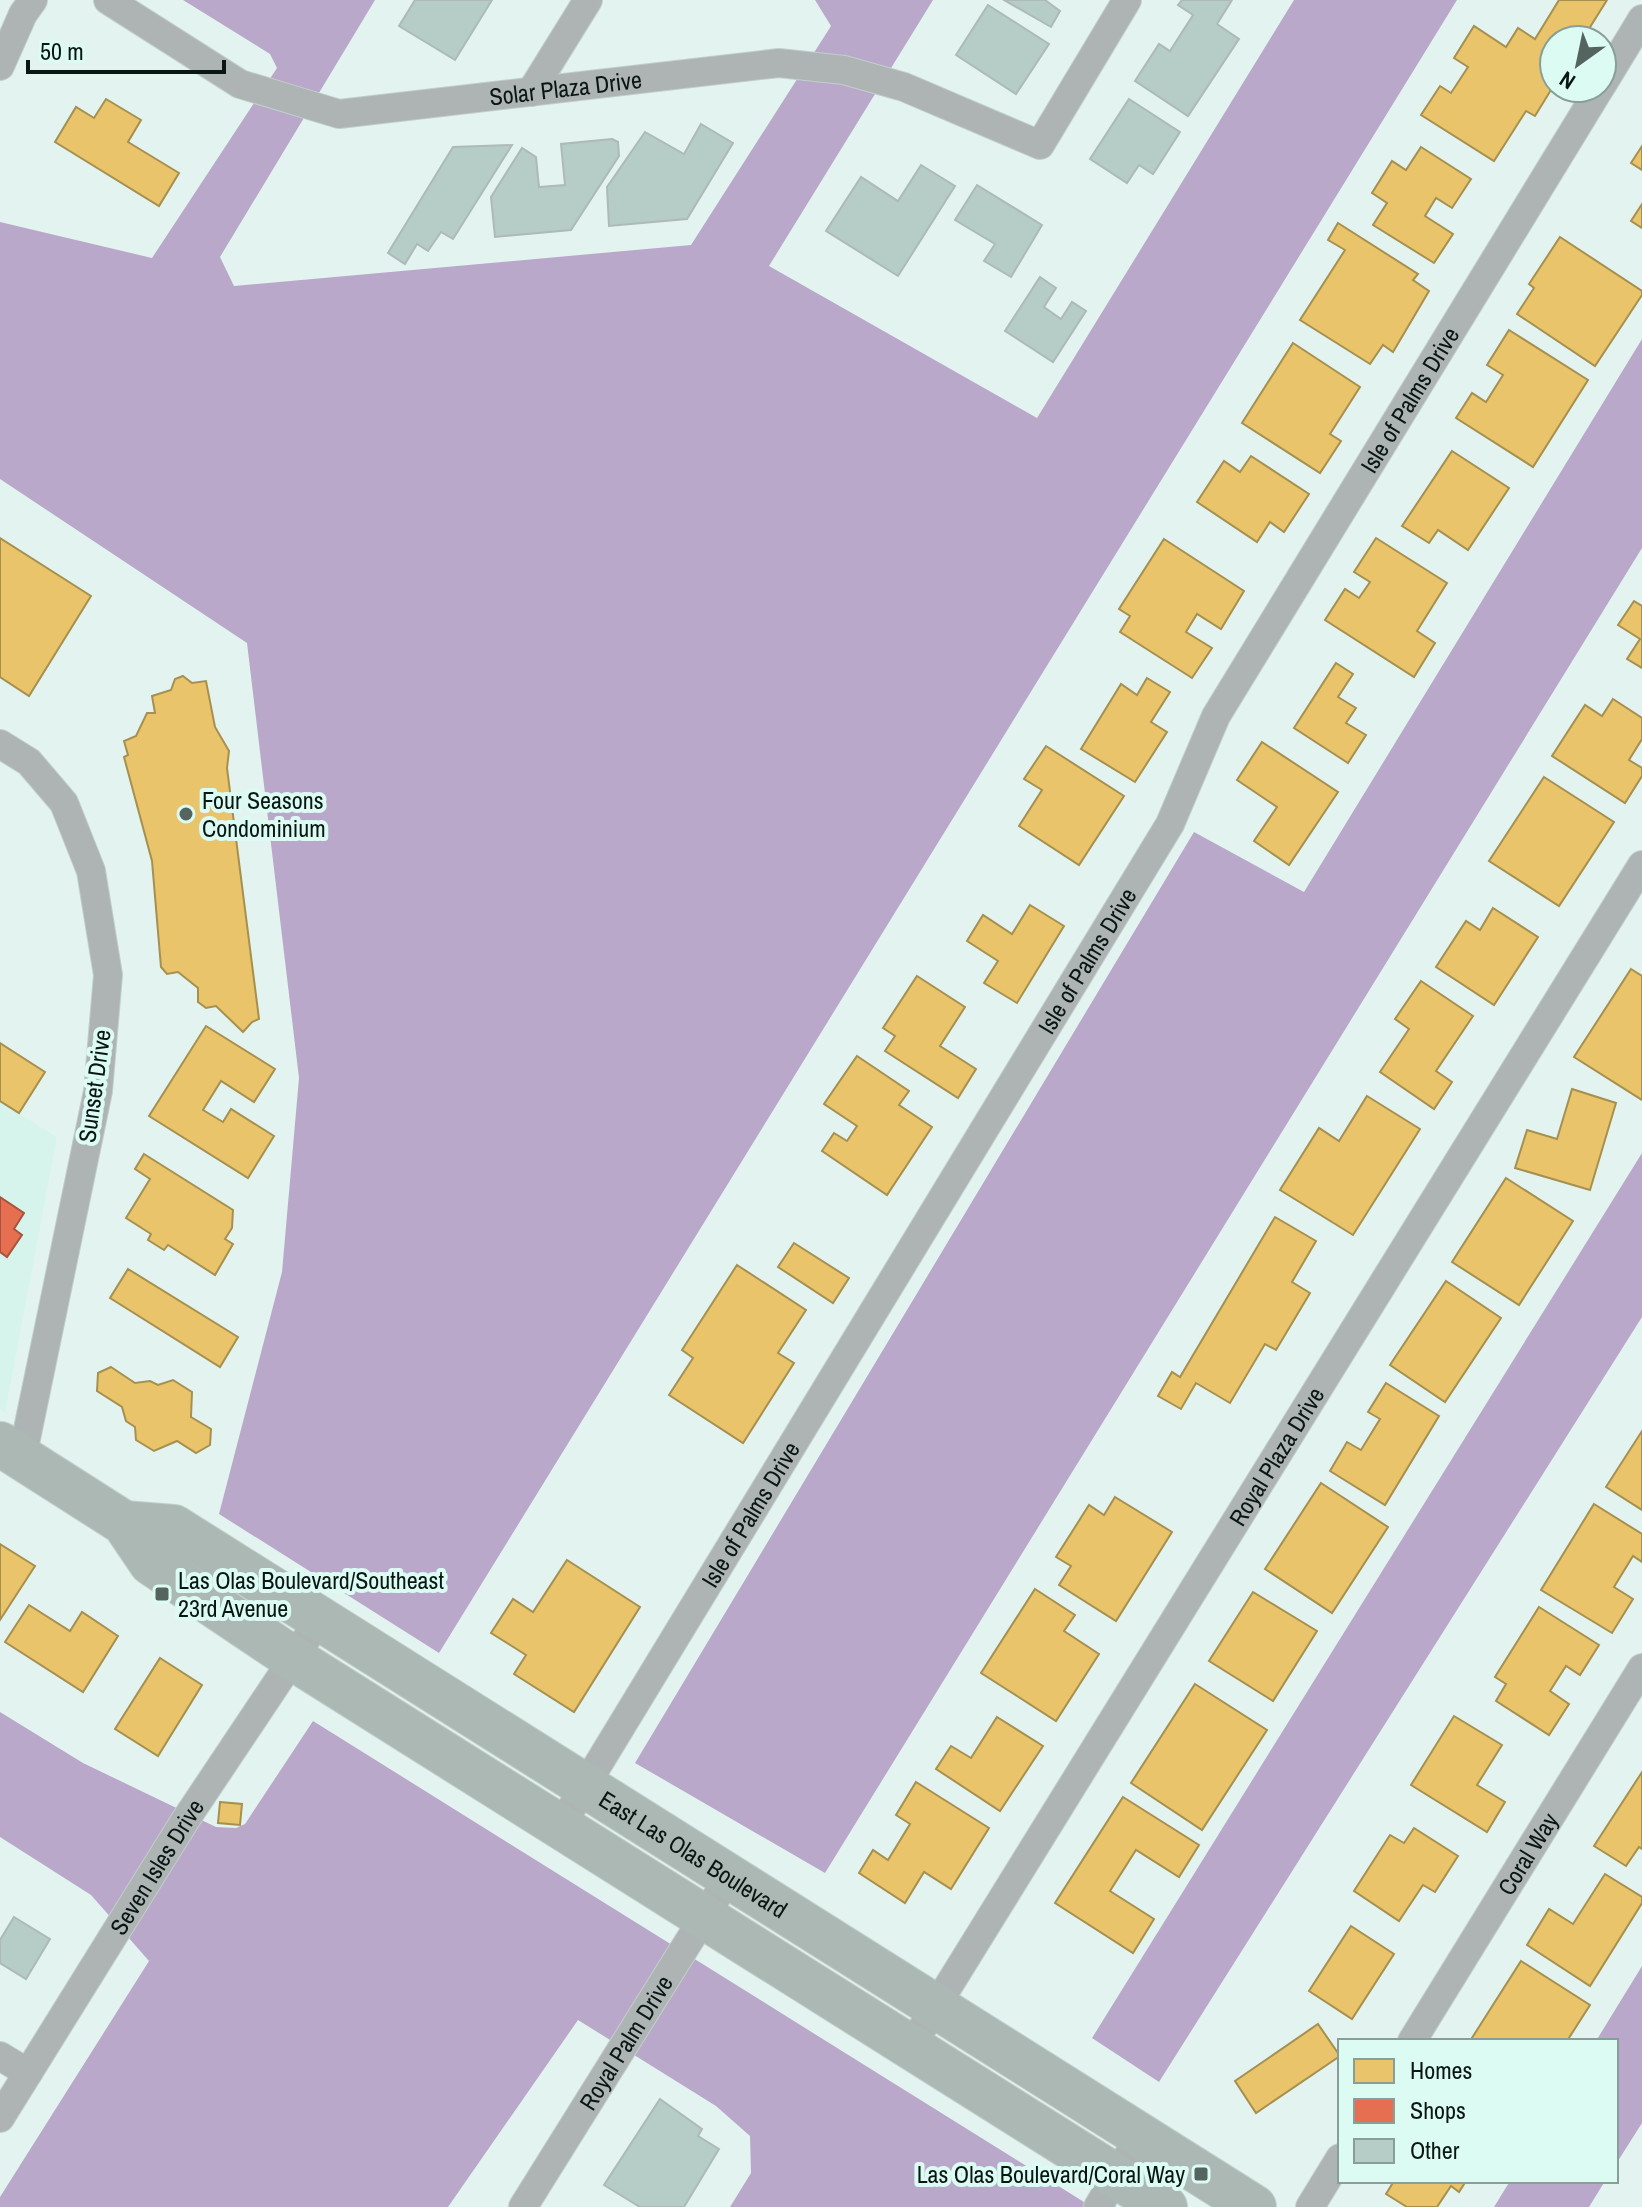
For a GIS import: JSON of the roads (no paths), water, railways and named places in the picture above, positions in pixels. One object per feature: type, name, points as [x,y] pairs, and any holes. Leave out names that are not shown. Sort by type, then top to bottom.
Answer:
[{"type":"main road","name":"East Las Olas Boulevard","points":[[11,1451],[124,1523],[151,1563],[294,1659],[560,1827],[696,1930],[910,2048],[1105,2195],[1165,2207]]},
{"type":"main road","name":"East Las Olas Boulevard","points":[[124,1523],[174,1527],[1254,2207]]},
{"type":"street","name":"Solar Plaza Drive","points":[[108,0],[240,84],[339,114],[779,63],[844,70],[904,87],[1040,145],[1127,0]]},
{"type":"street","points":[[531,92],[588,0]]},
{"type":"street","points":[[0,31],[28,7]]},
{"type":"street","points":[[0,66],[28,7]]},
{"type":"street","name":"Isle of Palms Drive","points":[[1618,58],[1642,19]]},
{"type":"street","name":"Isle of Palms Drive","points":[[560,1827],[1170,824],[1216,716],[1590,104]]},
{"type":"street","name":"Sunset Drive","points":[[0,744],[29,762],[64,803],[91,871],[108,975],[98,1091],[11,1451]]},
{"type":"street","name":"Royal Plaza Drive","points":[[910,2048],[1642,865]]},
{"type":"street","name":"Seven Isles Drive","points":[[0,2118],[186,1819],[319,1620]]},
{"type":"street","name":"Coral Way","points":[[1413,2039],[1642,1668]]},
{"type":"street","name":"Royal Palm Drive","points":[[523,2207],[729,1877]]},
{"type":"street","points":[[0,2056],[28,2073]]},
{"type":"street","points":[[1105,2195],[1140,2136]]},
{"type":"street","points":[[1310,2207],[1338,2161]]},
{"type":"place","name":"Four Seasons Condominium","points":[[186,814]]},
{"type":"place","name":"Las Olas Boulevard/Southeast 23rd Avenue","points":[[162,1594]]},
{"type":"place","name":"Las Olas Boulevard/Coral Way","points":[[1201,2174]]}]
